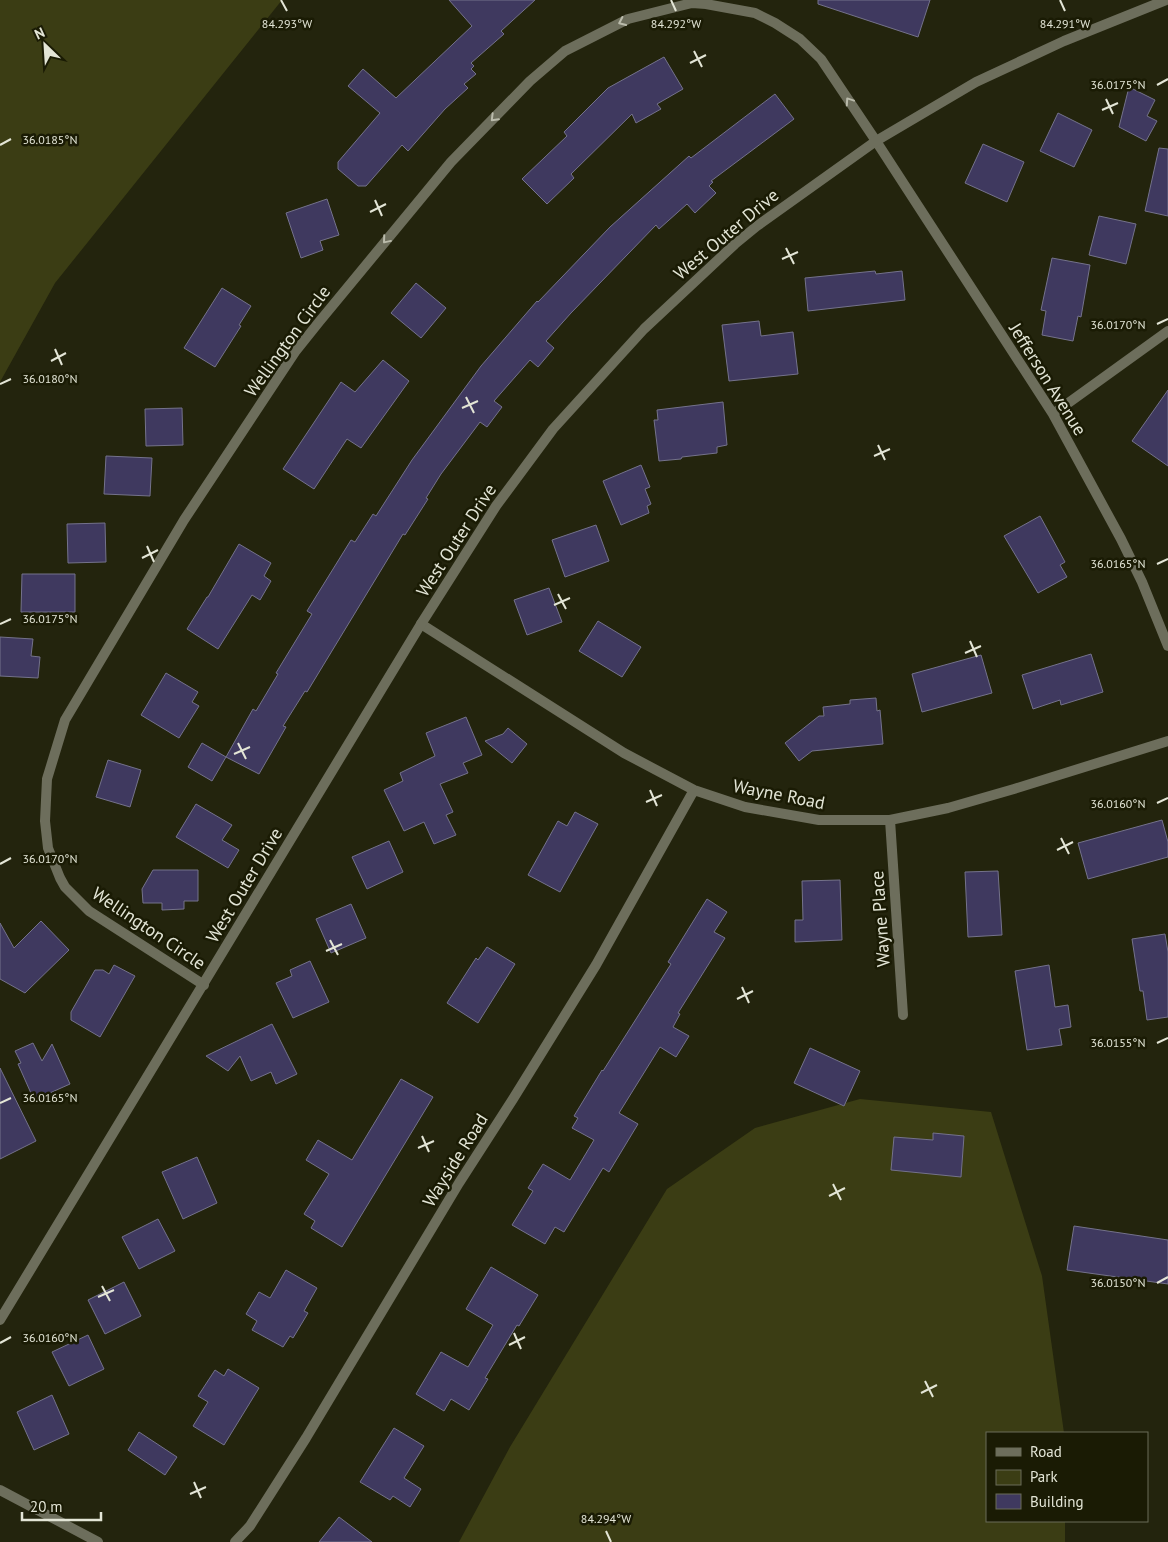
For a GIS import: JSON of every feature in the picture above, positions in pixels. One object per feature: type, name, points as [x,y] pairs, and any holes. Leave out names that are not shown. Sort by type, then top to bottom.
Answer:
[{"type":"street","name":"West Outer Drive","points":[[0,1320],[421,624],[502,498],[553,429],[660,312],[757,226],[876,142],[976,82],[1064,41],[1166,0]]},
{"type":"street","name":"Wellington Circle","points":[[204,985],[89,911],[65,886],[48,848],[45,822],[47,779],[65,720],[117,630],[184,520],[295,352],[320,320],[451,162],[530,82],[565,51],[628,19],[692,3],[755,13],[800,39],[821,59],[876,142]]},
{"type":"street","name":"Jefferson Avenue","points":[[876,142],[1053,414],[1121,539],[1142,582],[1168,646]]},
{"type":"street","points":[[1053,414],[1168,331]]},
{"type":"street","name":"Wayne Road","points":[[421,624],[624,753],[694,790],[745,807],[819,820],[890,820],[948,808],[1014,790],[1168,741]]},
{"type":"street","name":"Wayside Road","points":[[235,1542],[250,1526],[306,1438],[463,1177],[596,964],[694,790]]},
{"type":"street","name":"Wayne Place","points":[[890,820],[903,1015]]},
{"type":"street","points":[[0,1490],[98,1542]]},
{"type":"green space","points":[[0,0],[282,0],[55,283],[0,382]]},
{"type":"green space","points":[[860,1099],[991,1112],[1042,1276],[1064,1432],[986,1432],[986,1522],[1065,1522],[1065,1542],[459,1542],[510,1447],[667,1189],[755,1128]]},
{"type":"building","points":[[449,0],[535,0],[501,31],[504,34],[471,63],[474,66],[471,69],[476,74],[464,84],[468,88],[445,109],[408,151],[402,145],[366,186],[358,186],[338,169],[338,162],[380,113],[348,86],[363,69],[396,98],[472,26]]},
{"type":"building","points":[[818,0],[930,0],[918,37],[818,4]]},
{"type":"building","points":[[664,57],[683,89],[657,104],[661,109],[636,123],[632,114],[571,174],[574,178],[547,204],[522,179],[567,136],[564,132],[608,88]]},
{"type":"building","points":[[1129,87],[1155,100],[1147,116],[1157,121],[1146,141],[1119,127]]},
{"type":"building","points":[[775,94],[794,119],[711,181],[713,182],[709,186],[716,193],[695,213],[687,204],[659,229],[656,225],[546,341],[554,348],[538,367],[530,360],[494,401],[502,407],[487,427],[480,422],[441,474],[426,498],[428,499],[405,535],[403,534],[307,692],[305,691],[283,726],[286,727],[259,774],[226,757],[253,709],[256,711],[278,674],[276,673],[312,614],[307,611],[351,540],[355,542],[373,514],[376,516],[412,460],[481,366],[537,301],[610,227],[689,156],[691,158]]},
{"type":"building","points":[[1058,113],[1092,130],[1074,167],[1040,151]]},
{"type":"building","points":[[983,144],[1024,162],[1007,202],[965,183]]},
{"type":"building","points":[[1159,148],[1168,149],[1168,216],[1145,211]]},
{"type":"building","points":[[327,199],[339,235],[320,241],[323,250],[301,258],[286,213]]},
{"type":"building","points":[[1099,216],[1136,224],[1126,264],[1089,255]]},
{"type":"building","points":[[1052,258],[1090,265],[1081,317],[1078,316],[1073,341],[1042,335],[1046,311],[1041,310]]},
{"type":"building","points":[[875,271],[876,274],[902,271],[905,300],[808,311],[805,278]]},
{"type":"building","points":[[416,283],[446,308],[421,338],[391,313]]},
{"type":"building","points":[[222,288],[251,306],[239,325],[241,326],[215,367],[184,348]]},
{"type":"building","points":[[759,321],[761,336],[793,332],[798,374],[729,381],[722,325]]},
{"type":"building","points":[[383,360],[409,381],[361,448],[347,439],[314,489],[283,469],[341,382],[355,392]]},
{"type":"building","points":[[1168,390],[1168,466],[1132,441]]},
{"type":"building","points":[[723,402],[727,445],[717,447],[717,453],[659,461],[654,420],[658,420],[657,410]]},
{"type":"building","points":[[182,408],[183,445],[146,446],[145,409]]},
{"type":"building","points":[[106,456],[152,458],[150,496],[104,494]]},
{"type":"building","points":[[641,465],[650,487],[645,489],[651,504],[647,506],[649,513],[621,525],[603,481]]},
{"type":"building","points":[[1040,516],[1065,562],[1060,565],[1067,577],[1038,593],[1004,536]]},
{"type":"building","points":[[105,523],[106,562],[68,563],[67,524]]},
{"type":"building","points":[[596,525],[609,561],[565,577],[552,540]]},
{"type":"building","points":[[239,544],[271,563],[264,576],[271,581],[260,600],[252,595],[218,649],[187,629]]},
{"type":"building","points":[[22,574],[75,574],[75,612],[21,612]]},
{"type":"building","points":[[549,588],[562,622],[527,635],[514,600]]},
{"type":"building","points":[[598,621],[641,647],[622,677],[579,651]]},
{"type":"building","points":[[0,637],[33,639],[31,656],[40,657],[38,678],[0,676]]},
{"type":"building","points":[[1091,654],[1103,692],[1061,705],[1060,700],[1033,709],[1022,675]]},
{"type":"building","points":[[981,655],[992,693],[922,712],[912,674]]},
{"type":"building","points":[[166,673],[198,692],[192,702],[199,706],[179,738],[141,715]]},
{"type":"building","points":[[876,698],[877,711],[880,710],[883,744],[812,751],[799,761],[785,743],[819,716],[824,716],[823,707],[850,704],[850,700]]},
{"type":"building","points":[[466,717],[482,755],[463,763],[468,773],[440,784],[453,812],[446,815],[456,835],[434,844],[424,822],[404,831],[384,790],[403,781],[400,773],[435,756],[426,733]]},
{"type":"building","points":[[508,728],[527,744],[512,763],[485,741],[503,734]]},
{"type":"building","points":[[202,743],[226,757],[212,781],[188,767]]},
{"type":"building","points":[[108,760],[141,770],[130,807],[96,797]]},
{"type":"building","points":[[196,804],[232,825],[222,840],[239,850],[228,868],[176,837]]},
{"type":"building","points":[[575,812],[598,824],[560,892],[528,875],[558,821],[567,826]]},
{"type":"building","points":[[1162,820],[1168,842],[1168,857],[1088,879],[1078,843]]},
{"type":"building","points":[[389,841],[403,872],[367,889],[352,857]]},
{"type":"building","points":[[153,870],[198,870],[198,901],[184,901],[184,909],[162,910],[162,903],[143,903],[142,889]]},
{"type":"building","points":[[998,871],[1002,935],[968,937],[965,872]]},
{"type":"building","points":[[840,880],[842,940],[795,942],[795,920],[803,920],[802,881]]},
{"type":"building","points":[[707,899],[727,912],[714,932],[725,938],[678,1013],[680,1014],[673,1027],[689,1036],[676,1057],[660,1047],[619,1113],[638,1124],[609,1172],[603,1168],[564,1232],[555,1227],[545,1244],[512,1225],[533,1191],[528,1188],[543,1164],[570,1180],[594,1140],[572,1128],[578,1118],[574,1116],[671,964],[668,962]]},
{"type":"building","points":[[351,904],[366,938],[331,953],[316,919]]},
{"type":"building","points":[[41,921],[69,950],[25,993],[0,979],[0,923],[14,948]]},
{"type":"building","points":[[1165,934],[1168,952],[1168,1017],[1147,1020],[1143,991],[1140,991],[1132,939]]},
{"type":"building","points":[[487,947],[515,964],[478,1023],[447,1003],[476,958],[478,960]]},
{"type":"building","points":[[310,961],[329,1002],[293,1018],[276,983],[292,976],[290,970]]},
{"type":"building","points":[[114,965],[135,976],[100,1037],[71,1020],[71,1012],[95,970],[103,970],[109,974]]},
{"type":"building","points":[[1049,965],[1055,1007],[1068,1005],[1071,1027],[1059,1029],[1062,1045],[1027,1050],[1015,971]]},
{"type":"building","points":[[272,1024],[297,1074],[276,1084],[271,1072],[251,1081],[240,1056],[228,1071],[206,1056]]},
{"type":"building","points":[[33,1043],[42,1061],[52,1044],[70,1084],[34,1100],[18,1064],[21,1063],[15,1051]]},
{"type":"building","points":[[810,1048],[860,1071],[844,1106],[794,1083]]},
{"type":"building","points":[[0,1068],[36,1141],[0,1159]]},
{"type":"building","points":[[401,1079],[433,1097],[342,1247],[311,1228],[315,1221],[304,1214],[329,1174],[306,1160],[318,1140],[352,1160]]},
{"type":"building","points":[[933,1133],[964,1136],[961,1177],[891,1170],[894,1137],[933,1140]]},
{"type":"building","points":[[197,1157],[217,1203],[183,1219],[162,1172]]},
{"type":"building","points":[[158,1219],[175,1251],[139,1269],[122,1237]]},
{"type":"building","points":[[1074,1226],[1168,1240],[1168,1284],[1067,1270]]},
{"type":"building","points":[[491,1267],[538,1295],[519,1326],[517,1325],[485,1378],[488,1379],[469,1410],[451,1399],[444,1411],[416,1394],[441,1352],[468,1367],[493,1325],[466,1309]]},
{"type":"building","points":[[286,1270],[317,1288],[304,1311],[308,1313],[293,1338],[290,1336],[283,1347],[252,1330],[257,1321],[246,1314],[259,1292],[270,1298]]},
{"type":"building","points":[[124,1282],[141,1316],[105,1334],[88,1300]]},
{"type":"building","points":[[88,1335],[104,1369],[69,1386],[52,1352]]},
{"type":"building","points":[[228,1369],[259,1388],[224,1445],[193,1426],[208,1402],[198,1396],[215,1370],[224,1376]]},
{"type":"building","points":[[52,1395],[69,1434],[34,1450],[17,1412]]},
{"type":"building","points":[[394,1428],[424,1446],[404,1478],[421,1489],[410,1507],[393,1496],[390,1500],[360,1482]]},
{"type":"building","points":[[139,1432],[177,1457],[165,1475],[128,1450]]},
{"type":"building","points":[[339,1517],[372,1542],[319,1542]]}]
